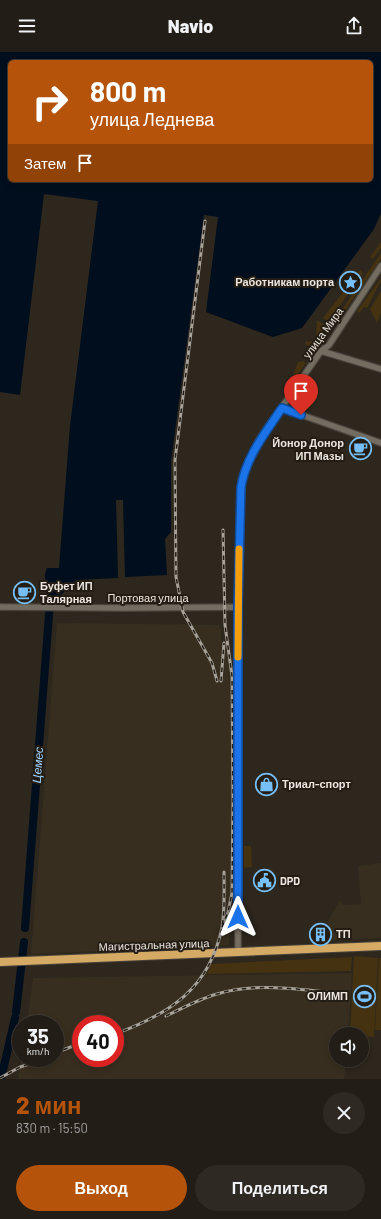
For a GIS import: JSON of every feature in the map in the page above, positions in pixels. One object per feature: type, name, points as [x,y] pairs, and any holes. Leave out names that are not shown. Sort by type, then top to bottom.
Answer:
[{"type":"highway","name":"Магистральная улица","points":[[0,962],[381,946]]},
{"type":"street","name":"улица Мира","points":[[238,952],[238,607],[242,478],[259,440],[322,352],[330,345],[381,266]]},
{"type":"street","points":[[322,352],[381,369]]},
{"type":"street","points":[[282,408],[381,443]]},
{"type":"street","name":"Портовая улица","points":[[0,606],[125,608],[238,607]]},
{"type":"shaded area","points":[[381,242],[381,248],[373,259],[370,257]]},
{"type":"shaded area","points":[[381,253],[381,259],[325,339],[323,337]]},
{"type":"shaded area","points":[[360,270],[363,273],[354,285],[351,282]]},
{"type":"shaded area","points":[[381,278],[381,281],[367,308],[364,307],[359,313],[357,311]]},
{"type":"shaded area","points":[[350,283],[354,286],[328,322],[323,318]]},
{"type":"shaded area","points":[[381,291],[381,313],[377,323],[370,309]]},
{"type":"shaded area","points":[[317,320],[326,326],[312,347],[305,344],[306,341],[310,342],[316,338]]},
{"type":"shaded area","points":[[303,361],[305,364],[297,376],[293,375],[298,362]]},
{"type":"shaded area","points":[[57,623],[219,625],[221,629],[221,641],[225,643],[229,662],[232,764],[229,945],[31,954]]},
{"type":"shaded area","points":[[244,846],[251,846],[252,867],[244,868]]},
{"type":"shaded area","points":[[381,863],[381,938],[327,940],[325,926],[340,900],[343,905],[361,904],[358,866]]},
{"type":"shaded area","name":"ОЛИМП","points":[[354,956],[378,958],[374,1037],[369,1037],[369,1027],[350,1027]]},
{"type":"shaded area","points":[[352,957],[351,971],[207,974],[211,964]]},
{"type":"shaded area","points":[[379,958],[381,958],[381,1030],[375,1030]]},
{"type":"shaded area","points":[[352,973],[348,1027],[329,1027],[329,1067],[345,1067],[344,1079],[18,1079],[20,1067],[64,1067],[64,1015],[28,1015],[33,978]]},
{"type":"water","points":[[0,52],[381,52],[381,213],[374,229],[302,328],[273,337],[206,312],[218,217],[204,215],[171,461],[171,532],[165,539],[167,575],[125,577],[123,500],[116,500],[118,578],[76,580],[58,598],[58,602],[46,602],[45,574],[47,568],[59,568],[70,426],[98,201],[44,194],[20,395],[0,392]]},
{"type":"waterway","name":"Цемес","points":[[25,928],[50,602]]},
{"type":"waterway","name":"Цемес","points":[[16,1012],[24,942]]},
{"type":"waterway","name":"Цемес","points":[[1,1079],[12,1031]]},
{"type":"railway","points":[[205,221],[175,460],[176,577],[183,612],[212,663],[217,681]]},
{"type":"railway","points":[[222,927],[228,912],[232,893],[233,800],[232,676],[225,625],[223,530]]},
{"type":"railway","points":[[221,681],[224,643]]},
{"type":"railway","points":[[124,1030],[153,1017],[185,996],[208,967],[216,948],[222,927],[224,906],[224,872]]},
{"type":"railway","points":[[166,1016],[210,996],[232,990],[247,988],[278,988],[339,993]]},
{"type":"railway","points":[[64,1050],[72,1046]]},
{"type":"railway","points":[[0,1078],[20,1067]]},
{"type":"slow traffic","points":[[238,657],[239,549]]},
{"type":"place","name":"Работникам порта","points":[[350,282]]},
{"type":"place","name":"Йонор Донор ИП Мазы","points":[[360,449]]},
{"type":"place","name":"Буфет ИП Талярная","points":[[25,592]]},
{"type":"place","name":"Триал-спорт","points":[[266,784]]},
{"type":"place","name":"DPD","points":[[265,881]]},
{"type":"place","name":"ТП","points":[[321,934]]},
{"type":"place","name":"ОЛИМП","points":[[364,996]]},
{"type":"route","points":[[238,917],[238,607],[242,478],[259,440],[282,408],[301,415]]}]
